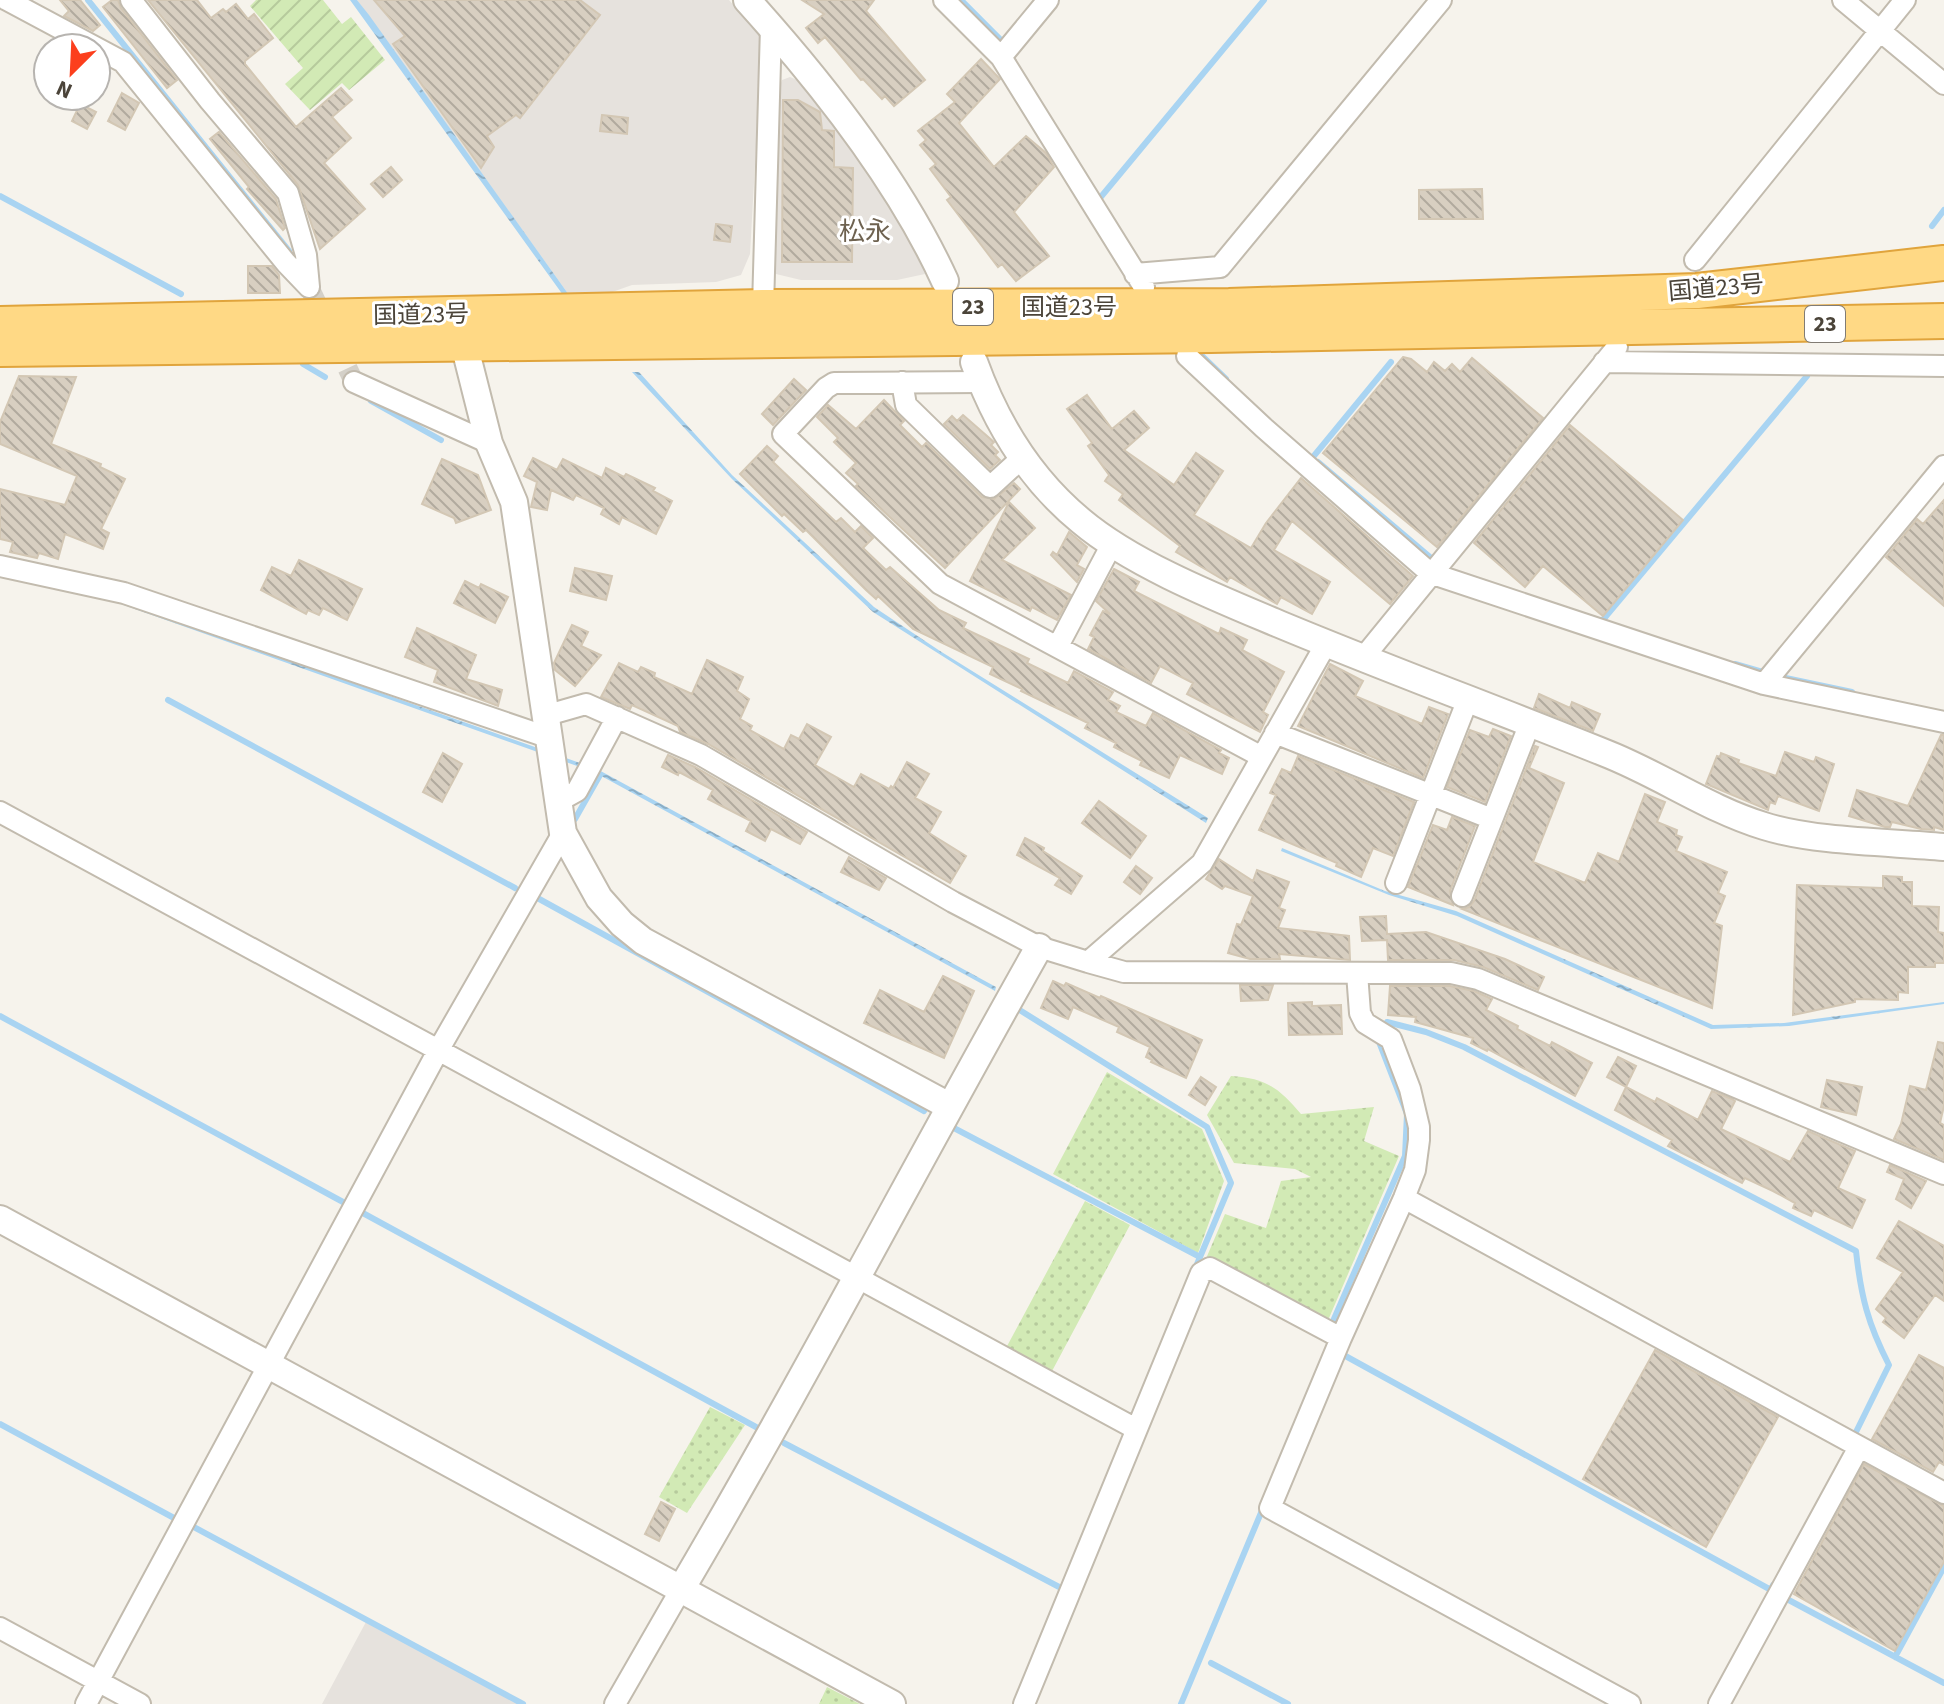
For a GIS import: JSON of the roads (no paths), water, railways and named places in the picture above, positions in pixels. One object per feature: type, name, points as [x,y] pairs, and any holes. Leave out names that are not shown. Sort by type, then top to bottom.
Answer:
[{"type":"highway","name":"国道23号","points":[[0,324],[763,307],[1229,306],[1681,292],[1944,263]]},
{"type":"highway","name":"国道23号","points":[[0,349],[1243,334],[1944,321]]},
{"type":"street","points":[[7,0],[123,62],[286,263],[309,287],[306,255],[288,193],[210,101],[131,0]]},
{"type":"street","points":[[747,0],[818,82],[899,196],[927,241],[945,281]]},
{"type":"street","points":[[944,0],[1001,57],[1139,280],[1220,267],[1441,0]]},
{"type":"street","points":[[1001,57],[1048,0]]},
{"type":"street","points":[[1843,0],[1944,84]]},
{"type":"street","points":[[1695,260],[1905,0]]},
{"type":"street","points":[[763,307],[771,27]]},
{"type":"street","points":[[464,344],[489,443],[514,502],[563,833],[599,898],[622,924],[643,941],[949,1106]]},
{"type":"street","points":[[1363,658],[1610,354],[1944,366]]},
{"type":"street","points":[[1187,356],[1264,428],[1430,573],[1769,677],[1944,722]]},
{"type":"street","points":[[1262,757],[940,584],[783,434],[834,383],[902,382],[978,372],[988,401],[1023,457],[1049,490],[1080,521],[1112,544],[1231,604],[1609,754],[1764,826],[1794,834],[1944,847]]},
{"type":"street","points":[[354,382],[489,443]]},
{"type":"street","points":[[902,382],[906,405],[990,487],[1023,457]]},
{"type":"street","points":[[1769,677],[1944,466]]},
{"type":"street","points":[[1058,646],[1112,544]]},
{"type":"street","points":[[0,566],[124,593],[550,741]]},
{"type":"street","points":[[1088,962],[1202,863],[1326,644]]},
{"type":"street","points":[[1396,883],[1468,699]]},
{"type":"street","points":[[550,741],[586,704],[617,717],[701,755],[953,902],[1039,947],[1124,972],[1451,973],[1478,979],[1944,1174]]},
{"type":"street","points":[[559,801],[577,791],[617,717]]},
{"type":"street","points":[[1462,896],[1530,723]]},
{"type":"street","points":[[1275,733],[1492,819]]},
{"type":"street","points":[[0,812],[1136,1429]]},
{"type":"street","points":[[86,1704],[439,1049],[563,833]]},
{"type":"street","points":[[615,1704],[753,1467],[1039,947]]},
{"type":"street","points":[[1357,973],[1360,1013],[1365,1023],[1391,1039],[1410,1089],[1419,1127],[1418,1155],[1404,1198],[1270,1508],[1630,1704]]},
{"type":"street","points":[[1404,1198],[1944,1493]]},
{"type":"street","points":[[0,1219],[892,1704]]},
{"type":"street","points":[[1024,1704],[1201,1273],[1210,1268],[1341,1338]]},
{"type":"street","points":[[1719,1704],[1859,1447]]},
{"type":"street","points":[[0,1628],[140,1704]]},
{"type":"water","points":[[350,0],[357,0],[369,15],[569,295],[563,295]]},
{"type":"water","points":[[632,372],[639,372],[732,475],[874,607],[1208,818],[1206,823],[873,612],[732,479]]},
{"type":"water","points":[[104,595],[597,769],[996,987],[995,991],[594,772],[104,598]]},
{"type":"water","points":[[1282,848],[1385,891],[1456,911],[1713,1025],[1784,1023],[1944,1004],[1789,1026],[1711,1029],[1457,916],[1389,895],[1281,851]]},
{"type":"waterway","points":[[88,0],[289,251]]},
{"type":"waterway","points":[[961,0],[1002,41]]},
{"type":"waterway","points":[[1100,198],[1264,0]]},
{"type":"waterway","points":[[0,196],[181,294]]},
{"type":"waterway","points":[[1932,226],[1944,210]]},
{"type":"waterway","points":[[1200,354],[1226,379]]},
{"type":"waterway","points":[[1313,457],[1391,362]]},
{"type":"waterway","points":[[303,364],[325,377]]},
{"type":"waterway","points":[[1602,621],[1807,376]]},
{"type":"waterway","points":[[371,401],[441,440]]},
{"type":"waterway","points":[[1318,462],[1430,557]]},
{"type":"waterway","points":[[1735,664],[1766,673]]},
{"type":"waterway","points":[[1777,676],[1852,692]]},
{"type":"waterway","points":[[168,700],[515,888]]},
{"type":"waterway","points":[[575,819],[600,775]]},
{"type":"waterway","points":[[532,895],[924,1111]]},
{"type":"waterway","points":[[1018,1009],[1207,1127],[1231,1183],[1195,1269]]},
{"type":"waterway","points":[[0,1016],[343,1202]]},
{"type":"waterway","points":[[1384,1027],[1387,1022],[1426,1032],[1464,1047],[1856,1251],[1866,1310],[1889,1365],[1855,1434]]},
{"type":"waterway","points":[[1330,1328],[1405,1156],[1407,1114],[1379,1042]]},
{"type":"waterway","points":[[952,1127],[1200,1257]]},
{"type":"waterway","points":[[361,1212],[756,1427]]},
{"type":"waterway","points":[[1340,1353],[1771,1590],[1773,1585]]},
{"type":"waterway","points":[[0,1424],[174,1518]]},
{"type":"waterway","points":[[784,1443],[1063,1589]]},
{"type":"waterway","points":[[1181,1704],[1263,1508]]},
{"type":"waterway","points":[[192,1526],[523,1704]]},
{"type":"waterway","points":[[1895,1657],[1944,1567]]},
{"type":"waterway","points":[[1785,1598],[1944,1683]]},
{"type":"waterway","points":[[1211,1663],[1288,1704]]},
{"type":"tunnel","points":[[309,287],[354,382]]},
{"type":"district","name":"松永","points":[[865,231]]}]
